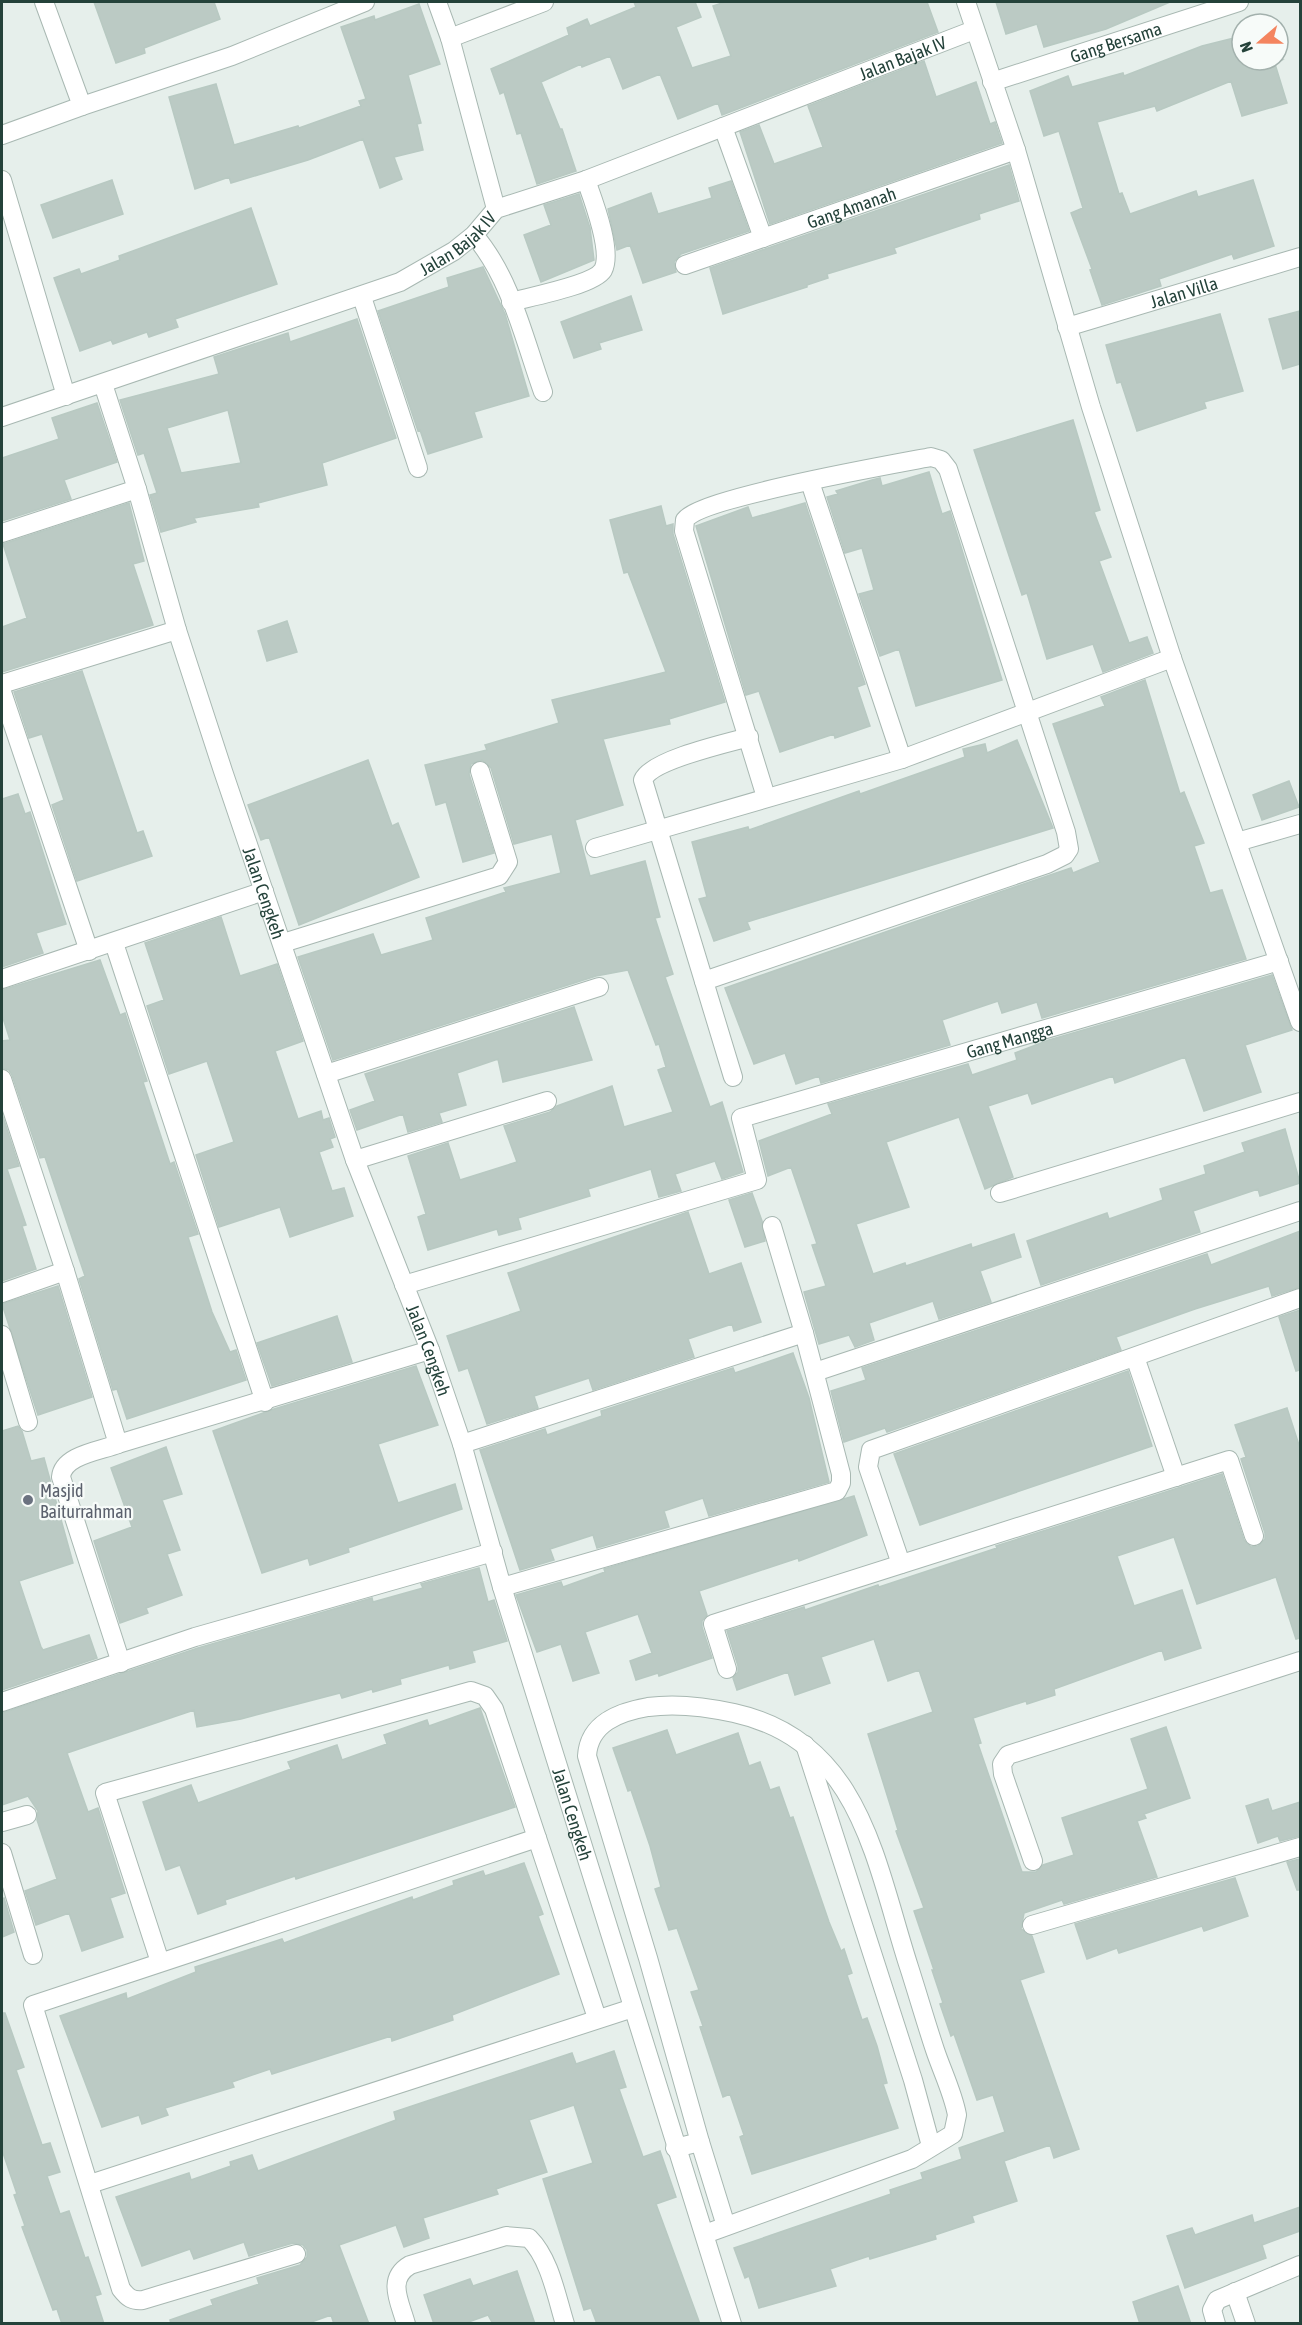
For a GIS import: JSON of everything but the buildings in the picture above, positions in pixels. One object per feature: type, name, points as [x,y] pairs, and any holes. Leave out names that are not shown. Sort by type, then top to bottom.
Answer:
[{"type":"street","points":[[44,2],[82,106]]},
{"type":"street","points":[[2,135],[232,56],[365,2]]},
{"type":"street","points":[[437,2],[450,38],[496,209]]},
{"type":"street","points":[[450,38],[544,2]]},
{"type":"street","points":[[966,2],[1016,150],[1067,327],[1172,657],[1279,962],[1297,1002],[1300,1022]]},
{"type":"street","name":"Gang Bersama","points":[[992,82],[1239,2]]},
{"type":"street","name":"Jalan Bajak IV","points":[[2,417],[362,297],[400,282],[454,251],[474,235],[496,209],[586,180],[974,30]]},
{"type":"street","points":[[723,127],[763,238]]},
{"type":"street","name":"Gang Amanah","points":[[685,265],[1016,150]]},
{"type":"street","points":[[2,180],[66,396]]},
{"type":"street","points":[[511,302],[583,282],[597,276],[603,270],[606,251],[586,180]]},
{"type":"street","points":[[474,235],[495,262],[543,392]]},
{"type":"street","name":"Jalan Villa","points":[[1067,327],[1300,257]]},
{"type":"street","points":[[362,297],[418,468]]},
{"type":"street","name":"Jalan Cengkeh","points":[[103,384],[137,489],[177,630],[355,1160],[430,1350],[462,1444],[502,1587],[675,2148],[705,2234],[732,2324]]},
{"type":"street","points":[[704,981],[1047,864],[1065,855],[1069,849],[1066,832],[1029,712],[948,469],[941,460],[931,457],[749,494],[694,511],[685,520],[684,531],[766,797]]},
{"type":"street","points":[[810,482],[902,759]]},
{"type":"street","points":[[2,533],[137,489]]},
{"type":"street","points":[[2,684],[177,630]]},
{"type":"street","points":[[595,848],[902,759],[1172,657]]},
{"type":"street","points":[[2,692],[89,951]]},
{"type":"street","points":[[733,1077],[643,785],[646,772],[682,757],[748,737]]},
{"type":"street","points":[[283,943],[499,876],[508,862],[480,771]]},
{"type":"street","points":[[1237,842],[1300,824]]},
{"type":"street","points":[[2,979],[264,891]]},
{"type":"street","points":[[114,943],[265,1402]]},
{"type":"street","name":"Gang Mangga","points":[[404,1285],[758,1180],[741,1118],[1279,962]]},
{"type":"street","points":[[326,1074],[599,987]]},
{"type":"street","points":[[2,1079],[65,1271],[118,1444]]},
{"type":"street","points":[[355,1160],[547,1101]]},
{"type":"street","points":[[1000,1193],[1300,1102]]},
{"type":"street","points":[[815,1372],[1300,1211]]},
{"type":"street","points":[[502,1587],[837,1491],[841,1483],[840,1474],[815,1372],[772,1226]]},
{"type":"street","points":[[2,1293],[65,1271]]},
{"type":"street","points":[[901,1564],[868,1467],[871,1450],[1300,1298]]},
{"type":"street","points":[[462,1444],[804,1333]]},
{"type":"street","points":[[2,1335],[28,1422]]},
{"type":"street","points":[[121,1663],[62,1477],[64,1466],[68,1462],[118,1444],[265,1402],[430,1350]]},
{"type":"street","points":[[1135,1357],[1176,1477]]},
{"type":"street","points":[[727,1669],[713,1624],[1229,1460],[1254,1536]]},
{"type":"street","points":[[2,1702],[270,1614],[493,1552]]},
{"type":"street","points":[[1033,1861],[1003,1774],[1002,1764],[1008,1755],[1300,1661]]},
{"type":"street","points":[[160,1962],[105,1793],[471,1692],[485,1696],[495,1709],[597,2018]]},
{"type":"street","points":[[705,2234],[912,2159],[953,2134],[956,2124],[955,2106],[857,1811],[845,1786],[826,1763],[787,1732],[748,1716],[712,1708],[649,1707],[624,1713],[598,1727],[588,1745],[591,1771],[726,2226]]},
{"type":"street","points":[[805,1745],[913,2079],[931,2146]]},
{"type":"street","points":[[2,1822],[27,1815]]},
{"type":"street","points":[[296,2254],[143,2300],[132,2300],[121,2289],[33,2005],[537,1838]]},
{"type":"street","points":[[1032,1925],[1300,1847]]},
{"type":"street","points":[[2,1853],[33,1955]]},
{"type":"street","points":[[90,2184],[633,2008]]},
{"type":"street","points":[[675,2148],[700,2142]]},
{"type":"street","points":[[406,2324],[396,2284],[400,2272],[410,2265],[506,2236],[529,2238],[536,2245],[547,2267],[565,2324]]},
{"type":"street","points":[[1216,2324],[1212,2307],[1217,2300],[1300,2265]]},
{"type":"street","points":[[1235,2292],[1246,2324]]},
{"type":"place","name":"Masjid Baiturrahman","points":[[28,1500]]}]
